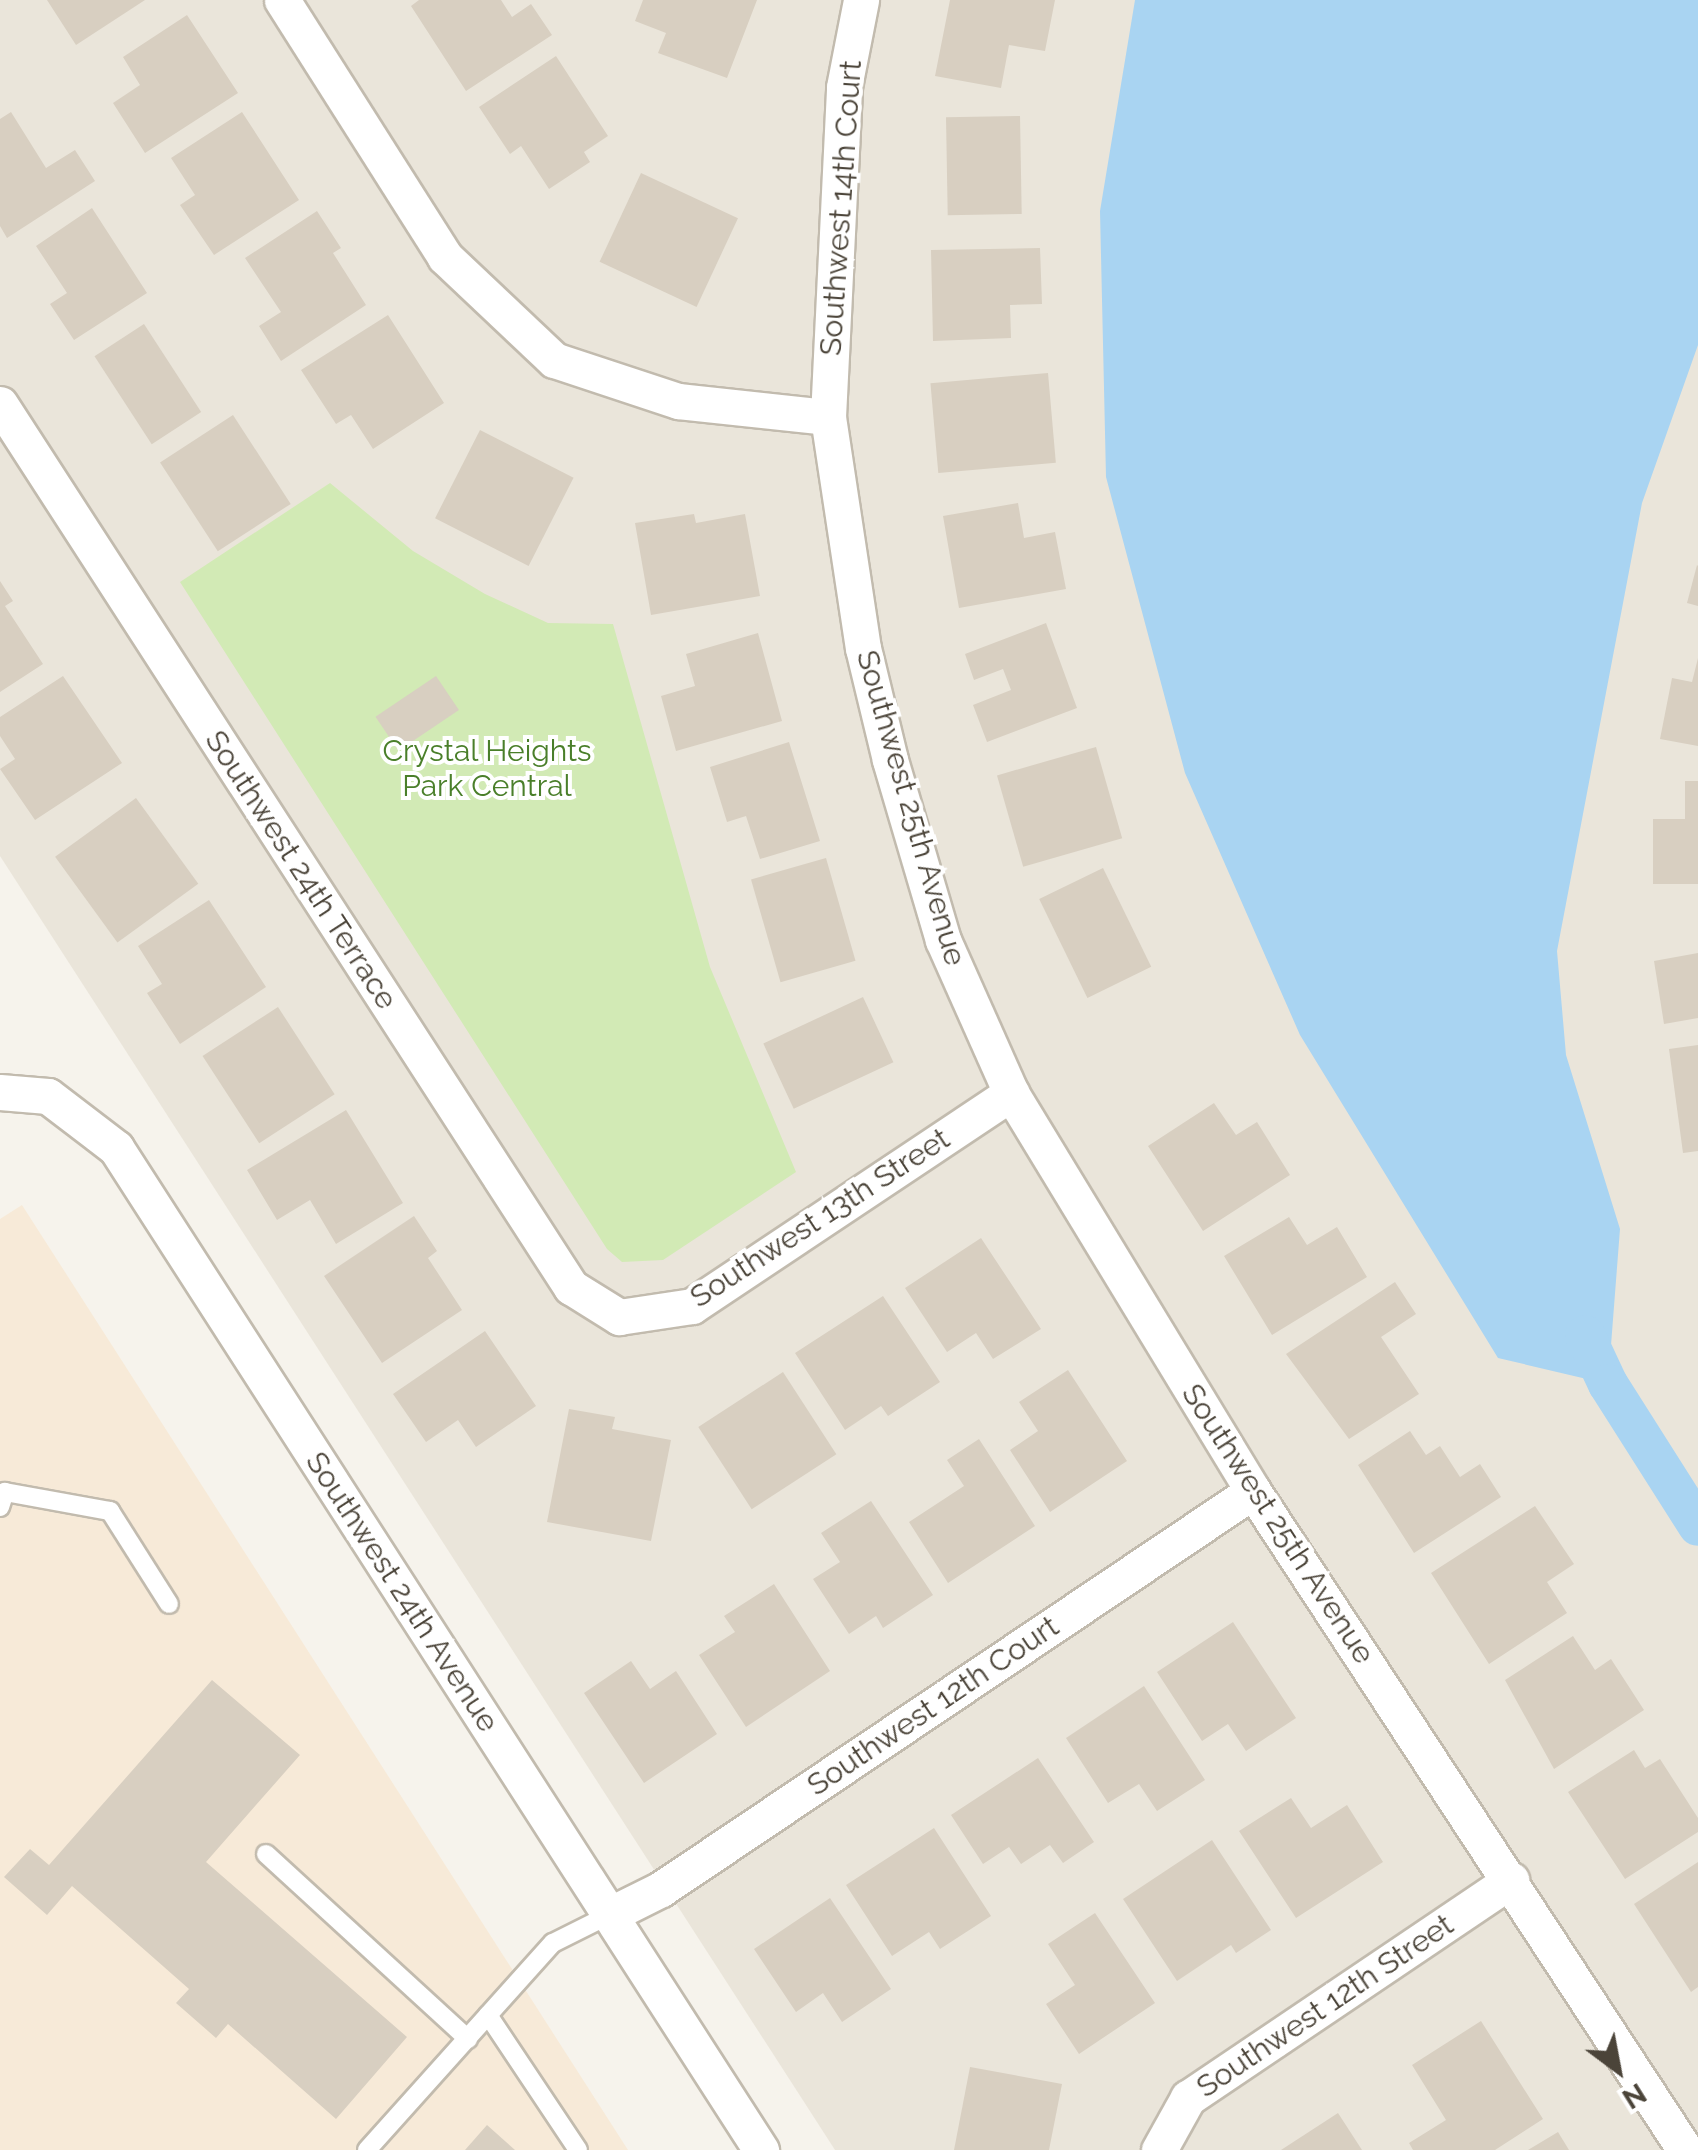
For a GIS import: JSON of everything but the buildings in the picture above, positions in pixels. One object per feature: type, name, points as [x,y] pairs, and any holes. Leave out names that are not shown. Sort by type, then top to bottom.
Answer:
[{"type":"street","points":[[282,0],[445,257],[554,360],[678,400],[828,417]]},
{"type":"street","name":"Southwest 14th Court","points":[[828,417],[844,87],[861,0]]},
{"type":"street","name":"Southwest 24th Terrace","points":[[0,404],[570,1287],[619,1317]]},
{"type":"street","name":"Southwest 25th Avenue","points":[[828,417],[862,648],[890,760],[943,940],[1012,1094],[1253,1491],[1512,1880],[1685,2150]]},
{"type":"street","name":"Southwest 24th Avenue","points":[[0,1092],[48,1096],[116,1148],[761,2150]]},
{"type":"street","name":"Southwest 13th Street","points":[[619,1317],[692,1306],[1012,1094]]},
{"type":"street","name":"Southwest 12th Court","points":[[609,1915],[661,1889],[1253,1491]]},
{"type":"street","name":"Southwest 12th Street","points":[[1159,2150],[1188,2098],[1512,1880]]},
{"type":"lane","points":[[0,1507],[4,1492],[110,1511],[170,1604]]},
{"type":"lane","points":[[266,1854],[468,2039]]},
{"type":"lane","points":[[367,2150],[553,1943],[609,1915]]},
{"type":"lane","points":[[488,2015],[578,2150]]},
{"type":"shaded area","points":[[0,0],[1698,0],[1698,2150],[835,2150],[0,856]]},
{"type":"shaded area","points":[[22,1205],[628,2150],[0,2150],[0,1219]]},
{"type":"green space","name":"Crystal Heights Park Central","points":[[330,483],[413,551],[485,594],[548,623],[613,624],[710,967],[796,1172],[663,1260],[622,1262],[607,1249],[180,582]]},
{"type":"water","points":[[1135,0],[1698,0],[1698,345],[1642,503],[1557,951],[1566,1055],[1620,1229],[1608,1384],[1498,1358],[1300,1035],[1185,773],[1106,477],[1100,211]]},
{"type":"waterway","points":[[1585,1335],[1608,1384],[1698,1526]]}]
